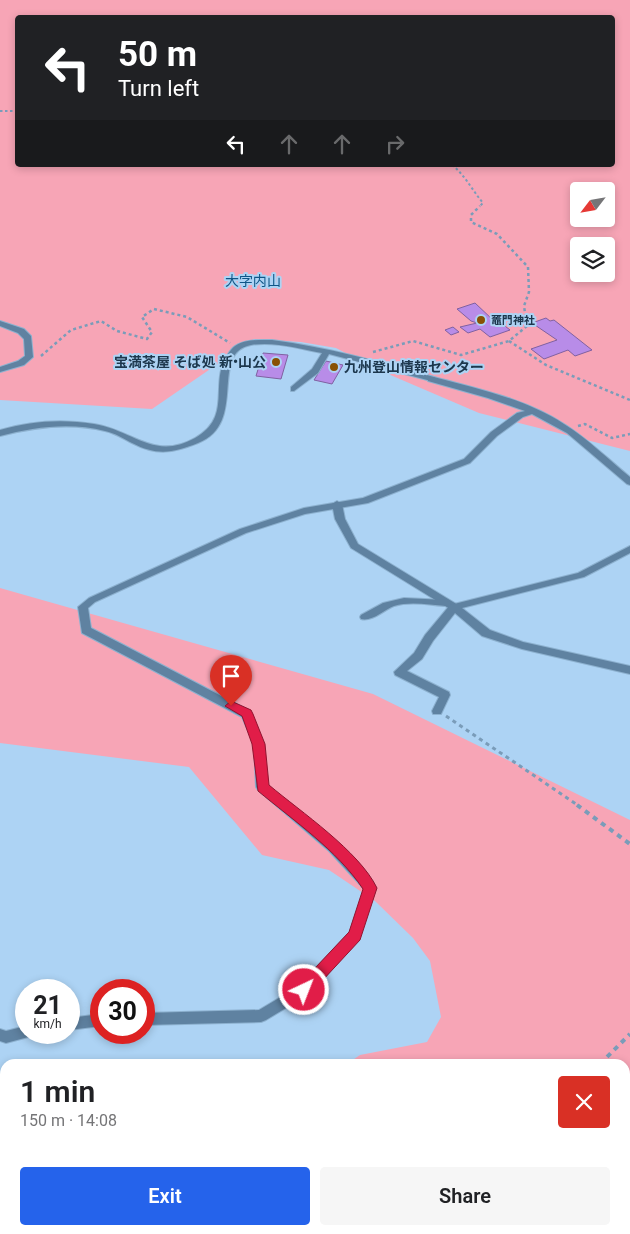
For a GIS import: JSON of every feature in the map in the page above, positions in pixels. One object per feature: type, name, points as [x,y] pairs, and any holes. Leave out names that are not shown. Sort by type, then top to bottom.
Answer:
[{"type":"street","points":[[0,323],[21,331],[28,338],[28,357],[21,363],[0,370]]},
{"type":"street","points":[[0,432],[14,428],[47,425],[108,429],[146,447],[171,449],[196,440],[211,430],[219,420],[224,405],[226,364],[237,347],[248,343],[266,343],[356,357],[431,378],[532,411],[550,418],[630,482]]},
{"type":"street","points":[[294,389],[315,371],[328,352]]},
{"type":"street","points":[[155,1019],[261,1016],[304,990],[355,935],[370,888],[358,870],[342,855],[262,787],[258,744],[246,714],[86,630],[83,607],[92,600],[242,531],[304,511],[364,500],[467,461],[494,434],[520,415],[532,411]]},
{"type":"street","points":[[337,504],[340,519],[354,546],[450,605],[486,633],[522,645],[630,670]]},
{"type":"street","points":[[365,618],[388,603],[409,600],[450,605],[581,575],[630,549]]},
{"type":"street","points":[[437,711],[445,695],[399,672],[418,656],[450,605]]},
{"type":"street","points":[[0,1035],[6,1037],[15,1035]]},
{"type":"path","points":[[0,111],[15,111]]},
{"type":"path","points":[[356,357],[413,341],[462,355],[509,341],[527,326],[524,306],[529,292],[528,267],[495,231],[487,226],[471,222],[471,215],[483,203],[468,184],[464,174],[455,167]]},
{"type":"path","points":[[28,357],[42,356],[71,330],[101,321],[109,328],[127,336],[147,339],[152,332],[142,317],[154,310],[187,317],[237,347]]},
{"type":"path","points":[[509,341],[546,365],[630,400]]},
{"type":"path","points":[[566,430],[585,424],[612,438],[630,434]]},
{"type":"path","points":[[437,711],[541,779],[622,835],[630,844]]},
{"type":"path","points":[[605,1059],[630,1034]]},
{"type":"shaded area","points":[[0,0],[630,0],[630,451],[479,413],[374,368],[336,348],[301,342],[254,339],[152,409],[0,400]]},
{"type":"shaded area","points":[[0,588],[373,694],[630,820],[630,1059],[354,1059],[360,1055],[427,1042],[441,1017],[430,961],[413,938],[375,901],[329,870],[262,855],[189,767],[0,743]]},
{"type":"building","name":"竈門神社","points":[[475,303],[493,320],[496,319],[510,330],[490,337],[480,329],[468,333],[460,327],[477,323],[471,321],[457,309]]},
{"type":"building","points":[[546,318],[550,321],[554,320],[592,350],[575,356],[568,350],[544,359],[531,349],[557,340],[532,323]]},
{"type":"building","points":[[453,327],[459,332],[451,335],[445,330]]},
{"type":"building","points":[[263,353],[288,355],[281,379],[256,376]]},
{"type":"building","points":[[326,361],[343,365],[332,384],[314,380]]},
{"type":"place","name":"竈門神社","points":[[481,320]]},
{"type":"place","name":"宝満茶屋 そば処 新•山公","points":[[276,362]]},
{"type":"place","name":"九州登山情報センター","points":[[334,367]]},
{"type":"district","name":"大字内山","points":[[253,281]]},
{"type":"route","points":[[231,706],[246,714],[258,744],[262,787],[342,855],[358,870],[370,888],[355,935],[304,990]]}]
